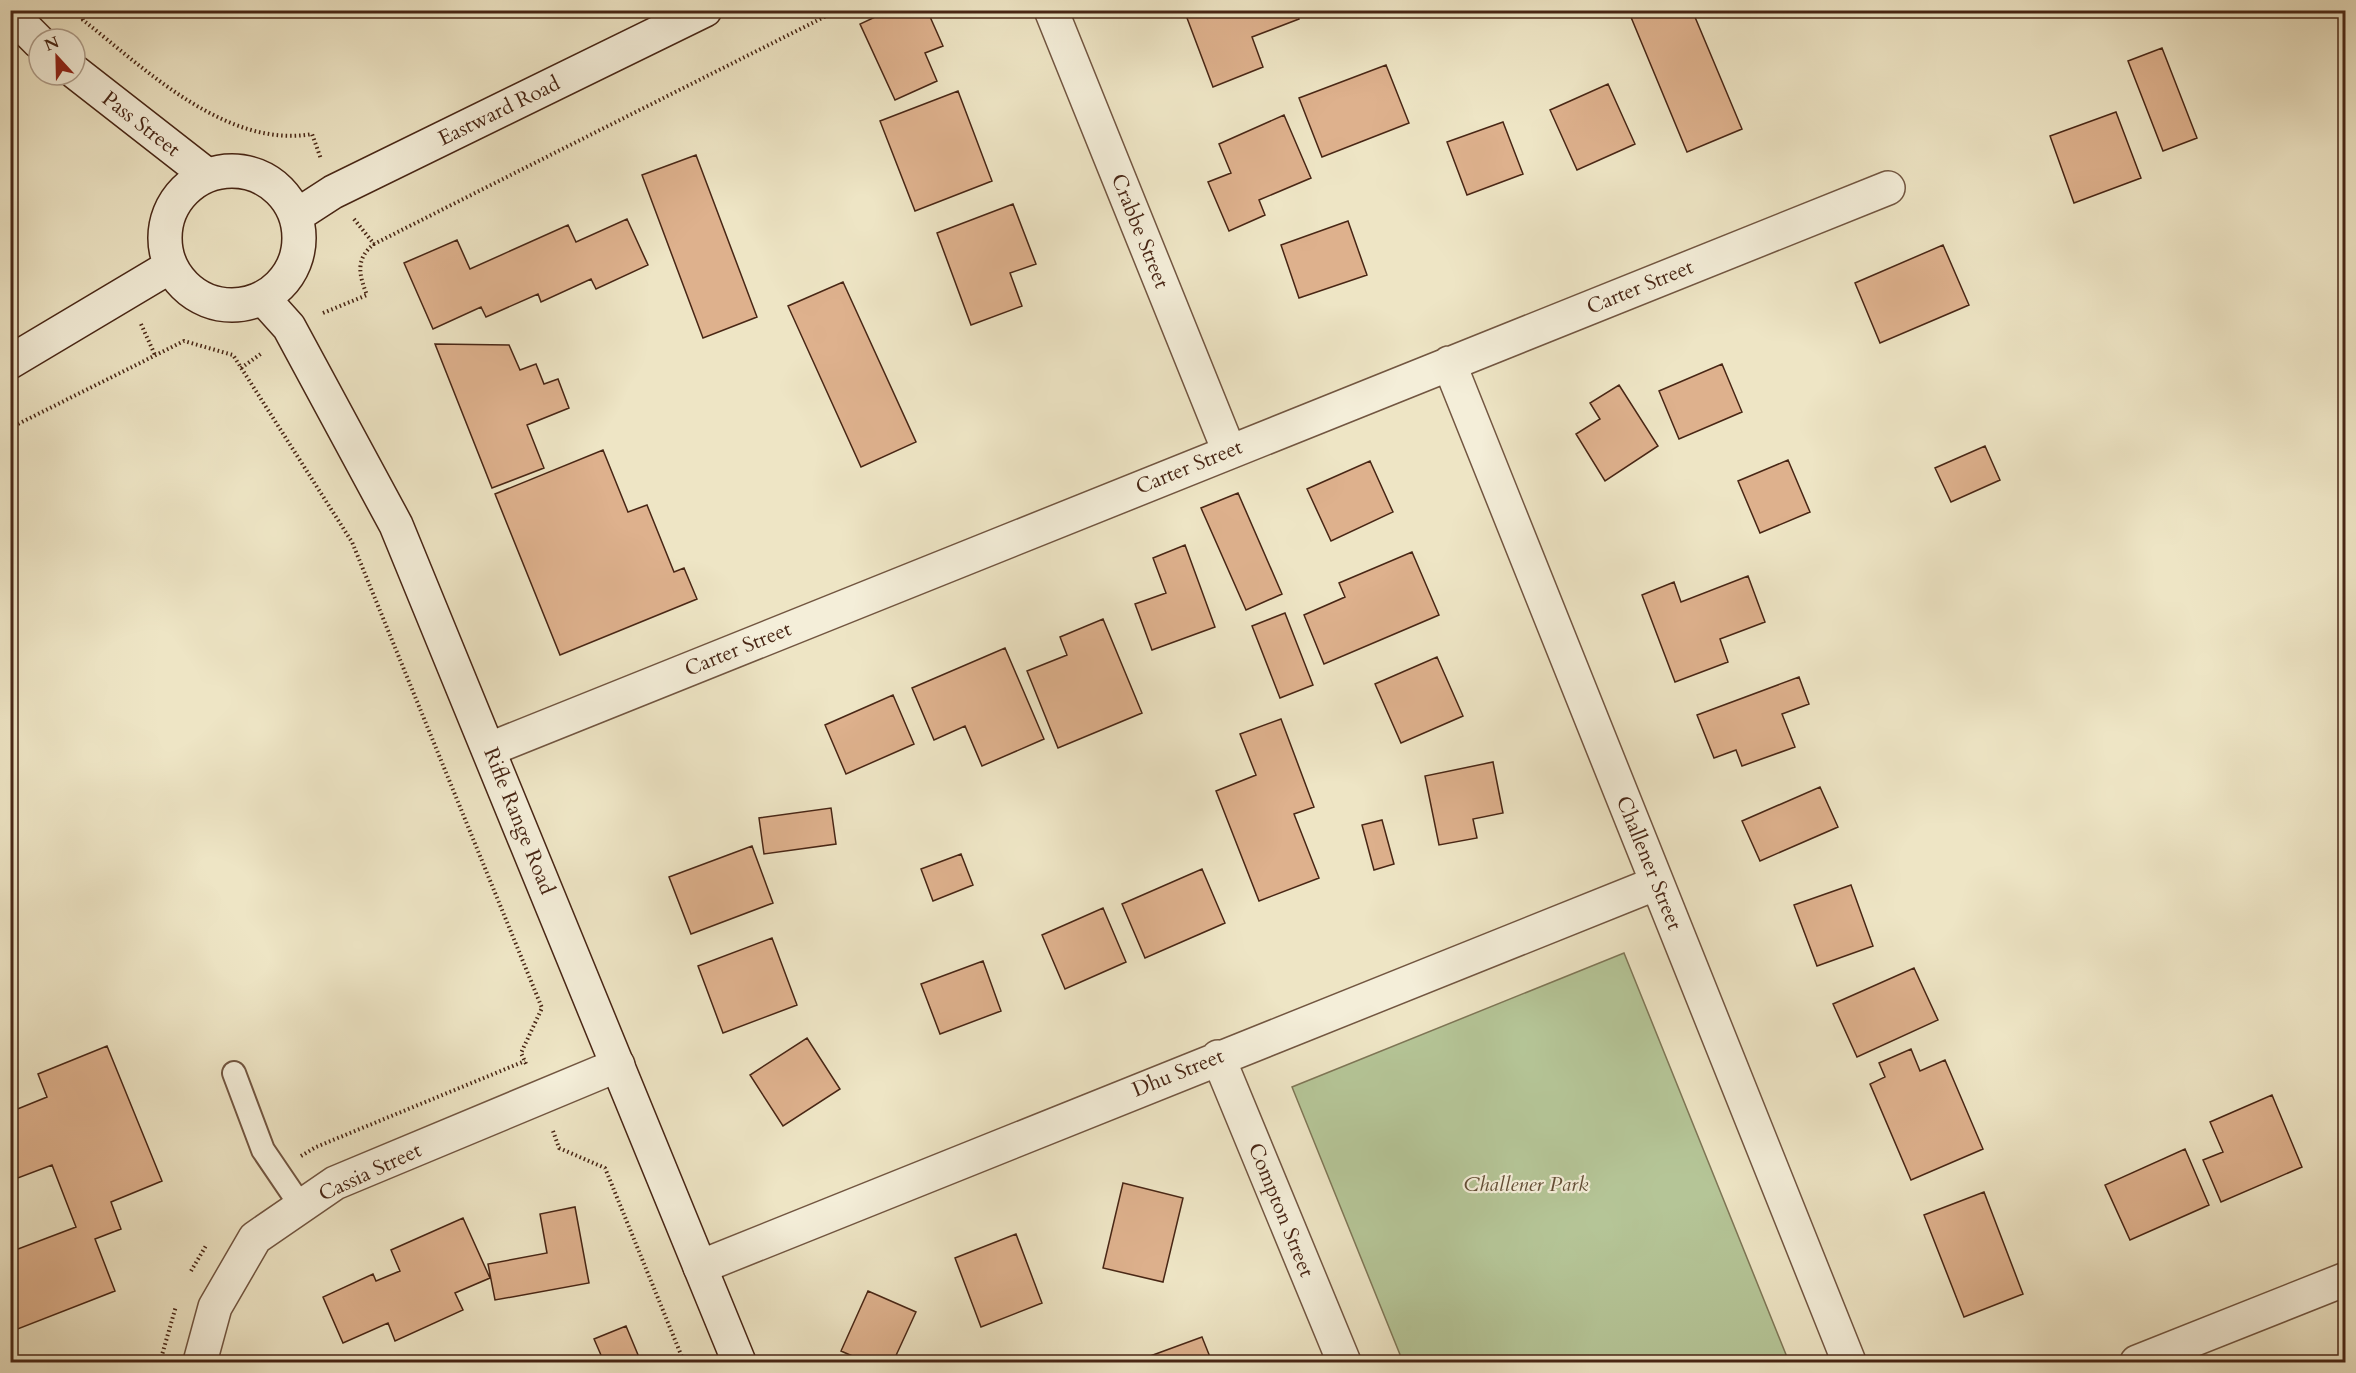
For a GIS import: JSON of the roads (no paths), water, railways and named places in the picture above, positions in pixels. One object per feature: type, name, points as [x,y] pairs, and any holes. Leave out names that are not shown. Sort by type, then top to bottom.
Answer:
[{"type":"street","name":"Eastward Road","points":[[296,216],[333,192],[705,10]]},
{"type":"street","name":"Crabbe Street","points":[[1051,10],[1229,451]]},
{"type":"street","points":[[10,14],[27,30]]},
{"type":"street","name":"Pass Street","points":[[87,81],[207,175]]},
{"type":"street","points":[[228,171],[250,173],[270,182],[286,197],[296,216],[300,235],[298,254],[291,272],[278,287],[263,298],[242,305],[221,304],[200,298],[183,284],[171,267],[165,245],[166,224],[174,203],[188,187],[207,175],[228,171]]},
{"type":"street","name":"Carter Street","points":[[490,749],[1888,188]]},
{"type":"street","points":[[10,363],[171,267]]},
{"type":"street","name":"Rifle Range Road","points":[[263,298],[289,327],[396,525],[490,749],[739,1362]]},
{"type":"street","name":"Challener Street","points":[[1449,363],[1849,1362]]},
{"type":"street","name":"Dhu Street","points":[[700,1267],[1657,882]]},
{"type":"street","name":"Compton Street","points":[[1218,1057],[1344,1362]]},
{"type":"street","name":"Cassia Street","points":[[200,1362],[215,1307],[255,1238],[335,1183],[618,1065]]},
{"type":"street","points":[[2136,1362],[2346,1279]]},
{"type":"lane","points":[[234,1073],[263,1150],[301,1206]]},
{"type":"park label","name":"Challener Park","points":[[1526,1184]]}]
